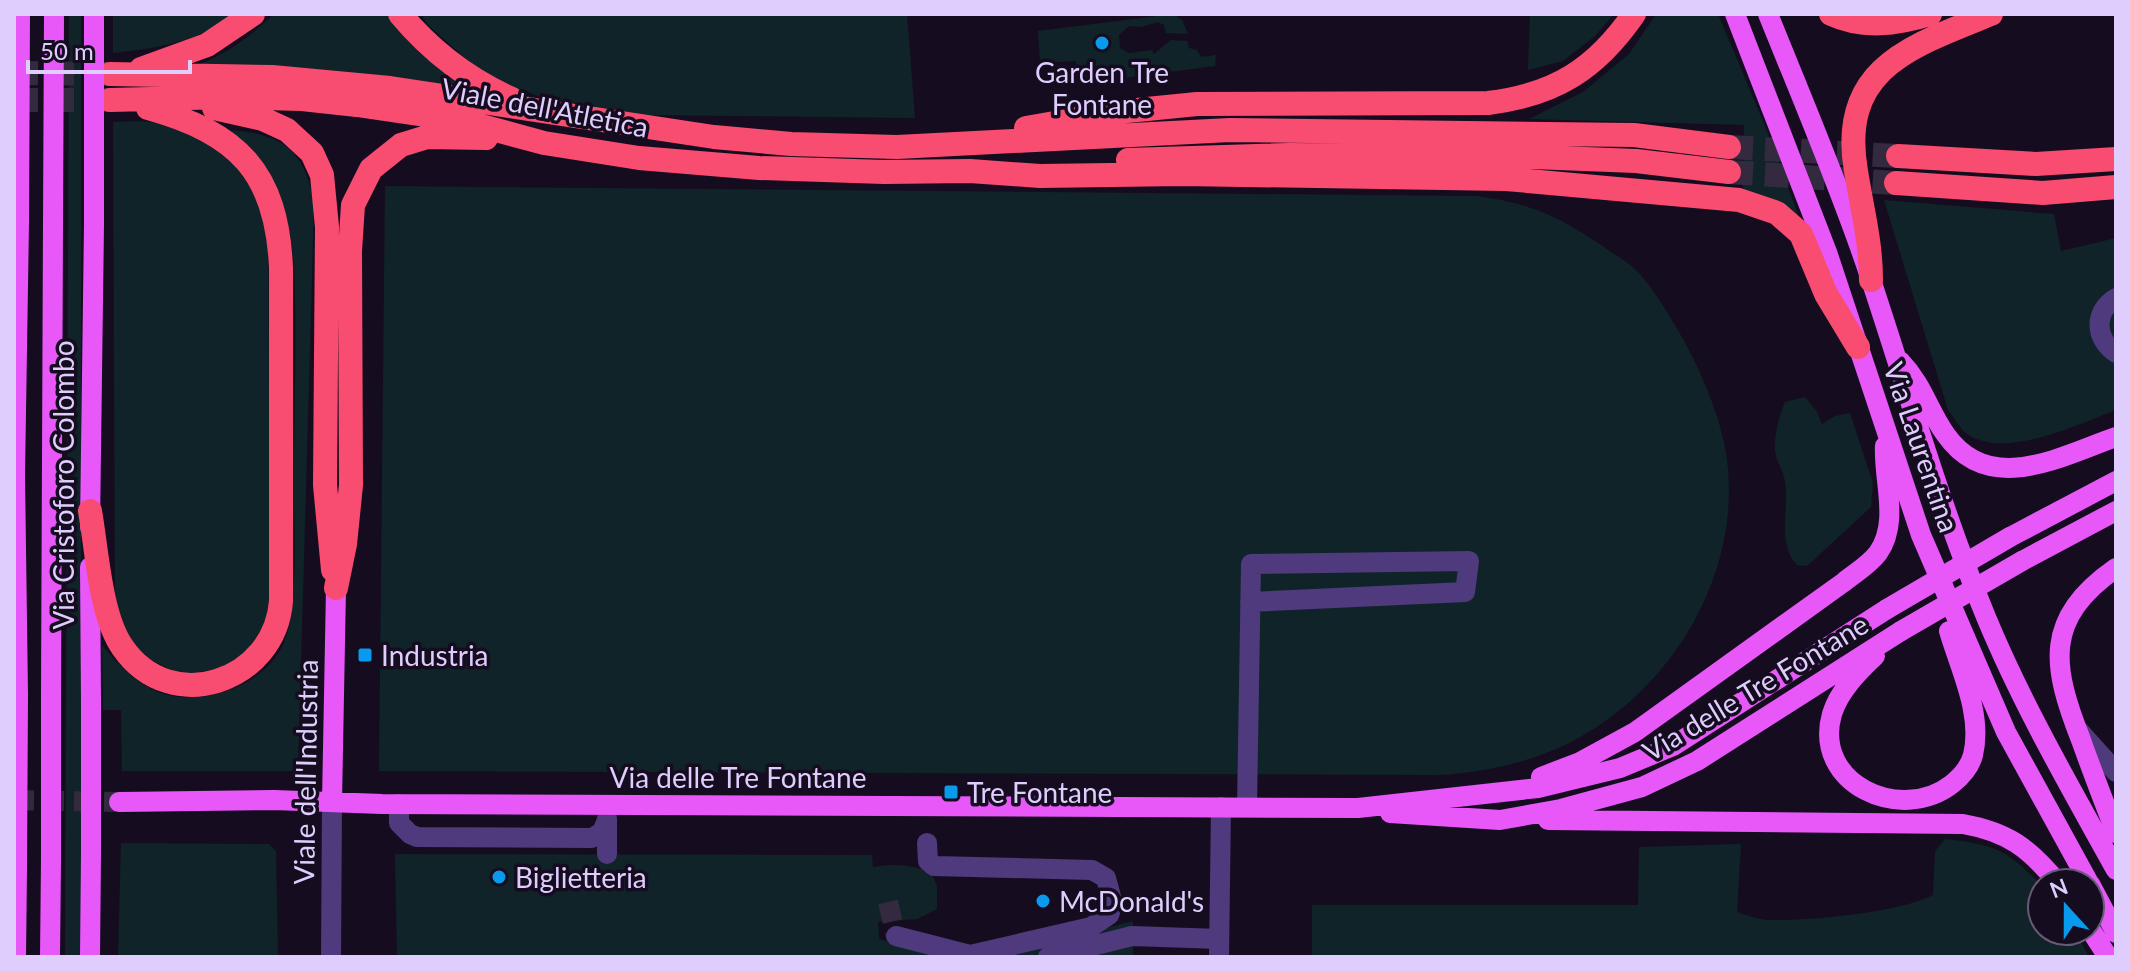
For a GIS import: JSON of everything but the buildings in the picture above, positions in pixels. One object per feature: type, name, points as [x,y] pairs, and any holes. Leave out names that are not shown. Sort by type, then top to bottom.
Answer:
[{"type":"highway","name":"Viale dell'Atletica","points":[[253,14],[207,45],[118,74],[272,77],[390,88],[755,141],[867,147],[937,145]]},
{"type":"highway","points":[[400,14],[427,43],[469,76],[536,110]]},
{"type":"highway","points":[[937,145],[1117,112],[1188,105],[1488,103],[1512,100],[1537,94],[1581,71],[1615,40],[1634,14]]},
{"type":"highway","points":[[1831,14],[1848,21],[1876,24],[1930,14]]},
{"type":"highway","points":[[1871,280],[1869,236],[1853,150],[1855,125],[1864,97],[1878,73],[1903,52],[1991,14]]},
{"type":"highway","name":"Viale dell'Atletica","points":[[90,511],[111,622],[118,642],[133,661],[154,676],[197,685],[231,676],[258,657],[275,632],[281,601],[281,268],[276,217],[256,173],[225,140],[190,121],[114,100],[249,98],[357,105],[459,120],[544,143],[639,158],[759,168],[970,171]]},
{"type":"highway","points":[[160,101],[228,111],[279,126],[306,146],[319,167],[324,183],[327,227],[325,485],[336,588]]},
{"type":"highway","points":[[937,145],[1200,131],[1332,131],[1634,135],[1729,147]]},
{"type":"highway","points":[[336,588],[345,544],[351,485],[350,224],[353,205],[364,179],[389,153],[401,145],[427,137],[458,136],[544,143]]},
{"type":"highway","points":[[970,171],[1017,164],[1210,155],[1289,155],[1636,161],[1729,172]]},
{"type":"highway","points":[[1898,156],[2036,164],[2116,159]]},
{"type":"highway","points":[[970,171],[1040,176],[1288,175],[1514,179],[1746,201],[1777,213],[1801,234],[1826,294],[1858,347]]},
{"type":"highway","points":[[1896,183],[2043,193],[2116,187]]},
{"type":"main road","name":"Via Cristoforo Colombo","points":[[16,957],[18,695],[15,477],[20,14]]},
{"type":"main road","name":"Via Cristoforo Colombo","points":[[50,957],[54,14]]},
{"type":"main road","name":"Via Cristoforo Colombo","points":[[90,957],[94,14]]},
{"type":"main road","name":"Via Laurentina","points":[[1735,14],[1806,192],[1921,535],[2001,723],[2081,867]]},
{"type":"main road","name":"Via Laurentina","points":[[1768,14],[1871,280],[1958,548],[1995,638],[2037,726],[2116,870]]},
{"type":"main road","points":[[1894,356],[1915,378],[1951,442],[1969,456],[1991,466],[2011,469],[2041,464],[2116,437]]},
{"type":"main road","points":[[1485,793],[1559,771],[1612,746],[1665,712],[1864,567],[1881,548],[1889,520],[1886,430]]},
{"type":"main road","name":"Via delle Tre Fontane","points":[[1358,808],[1538,788],[1620,768],[1654,755],[1709,724],[1887,609],[2068,504],[2116,481]]},
{"type":"main road","name":"Via delle Tre Fontane","points":[[119,802],[332,802],[607,812],[1358,808],[1447,818],[1500,820],[1597,800],[1672,775],[1901,631],[2116,511]]},
{"type":"main road","points":[[1901,631],[1862,668],[1845,690],[1833,711],[1829,735],[1835,758],[1859,786],[1885,799],[1911,800],[1938,792],[1963,774],[1973,755],[1976,737],[1971,702],[1921,535]]},
{"type":"main road","points":[[2116,568],[2079,600],[2068,618],[2060,643],[2060,674],[2076,727],[2112,812],[2116,833]]},
{"type":"main road","name":"Viale dell'Industria","points":[[332,802],[336,588]]},
{"type":"main road","points":[[1500,820],[1963,824],[2015,840],[2044,867]]},
{"type":"main road","name":"Via Laurentina","points":[[2106,914],[2116,933]]},
{"type":"street","points":[[2116,298],[2101,313],[2099,326],[2100,336],[2107,347],[2116,353]]},
{"type":"street","points":[[1247,807],[1250,602],[1251,564],[1469,561],[1465,592],[1250,602]]},
{"type":"street","points":[[2076,727],[2116,772]]},
{"type":"street","name":"Viale dell'Industria","points":[[331,957],[332,802]]},
{"type":"street","points":[[399,804],[399,823],[417,837],[592,838],[602,832],[607,812]]},
{"type":"street","points":[[1048,957],[1132,936],[1219,948],[1221,807]]},
{"type":"street","points":[[607,812],[607,854]]},
{"type":"street","points":[[896,936],[970,955],[1091,927],[1109,915],[1113,904],[1106,878],[1092,870],[934,866],[928,861],[927,843]]},
{"type":"shaded area","points":[[69,14],[81,14],[81,957],[65,957]]},
{"type":"shaded area","points":[[113,14],[232,14],[191,38],[113,53]]},
{"type":"shaded area","points":[[274,14],[387,14],[396,27],[470,88],[269,67],[200,64],[239,43]]},
{"type":"shaded area","points":[[421,14],[907,14],[915,118],[641,115],[540,97],[483,74],[428,25]]},
{"type":"shaded area","points":[[1173,14],[1182,20],[1188,34],[1166,33],[1164,25],[1158,22],[1141,27],[1129,26],[1119,35],[1120,48],[1129,53],[1152,50],[1154,54],[1171,40],[1187,41],[1189,48],[1197,50],[1201,57],[1216,55],[1215,66],[1078,84],[1076,61],[1040,63],[1038,31]]},
{"type":"shaded area","points":[[1530,14],[1614,14],[1595,36],[1563,61],[1528,70]]},
{"type":"shaded area","points":[[1656,14],[1718,14],[1801,222],[1743,191],[1744,125],[1529,119],[1583,92],[1629,54]]},
{"type":"shaded area","points":[[113,122],[171,124],[216,145],[246,176],[268,229],[270,616],[247,653],[219,669],[192,673],[175,672],[148,658],[131,642],[115,604]]},
{"type":"shaded area","points":[[226,130],[262,135],[287,147],[304,170],[314,205],[298,771],[122,771],[121,710],[103,710],[102,645],[125,670],[149,688],[162,694],[193,697],[233,689],[262,672],[277,655],[288,631],[294,591],[295,546],[294,263],[290,234]]},
{"type":"shaded area","points":[[385,186],[1476,196],[1528,207],[1588,236],[1641,275],[1696,363],[1711,398],[1726,452],[1728,511],[1721,553],[1708,593],[1688,631],[1664,666],[1635,697],[1602,724],[1565,745],[1520,762],[1473,772],[1441,775],[379,771]]},
{"type":"shaded area","points":[[1884,200],[2054,214],[2061,251],[2116,238],[2116,410],[2063,431],[2021,442],[1983,441],[1964,432],[1948,410]]},
{"type":"shaded area","points":[[1805,397],[1822,424],[1835,416],[1850,413],[1873,483],[1871,507],[1807,566],[1797,565],[1787,547],[1785,481],[1775,450],[1777,426],[1785,402]]},
{"type":"shaded area","points":[[1945,839],[1989,847],[2009,856],[2026,871],[2026,947],[2084,947],[2089,957],[1312,957],[1312,905],[1638,905],[1639,847],[1741,844],[1737,912],[1767,920],[1853,915],[1898,907],[1933,895],[1935,851]]},
{"type":"shaded area","points":[[121,843],[269,844],[276,851],[278,957],[118,957]]},
{"type":"shaded area","points":[[395,854],[872,855],[873,867],[910,866],[931,872],[937,886],[937,909],[917,919],[878,922],[879,939],[939,957],[397,957]]},
{"type":"shaded area","points":[[1133,921],[1133,957],[997,957]]},
{"type":"tunnel","points":[[14,73],[110,74]]},
{"type":"tunnel","points":[[14,100],[110,100]]},
{"type":"tunnel","points":[[1729,147],[1898,156]]},
{"type":"tunnel","points":[[1729,172],[1896,183]]},
{"type":"tunnel","points":[[14,800],[119,802]]},
{"type":"tunnel","points":[[888,902],[896,936]]},
{"type":"place","name":"Garden Tre Fontane","points":[[1102,43]]},
{"type":"place","name":"Industria","points":[[365,655]]},
{"type":"place","name":"Tre Fontane","points":[[951,792]]},
{"type":"place","name":"Biglietteria","points":[[499,877]]},
{"type":"place","name":"McDonald's","points":[[1043,901]]}]
